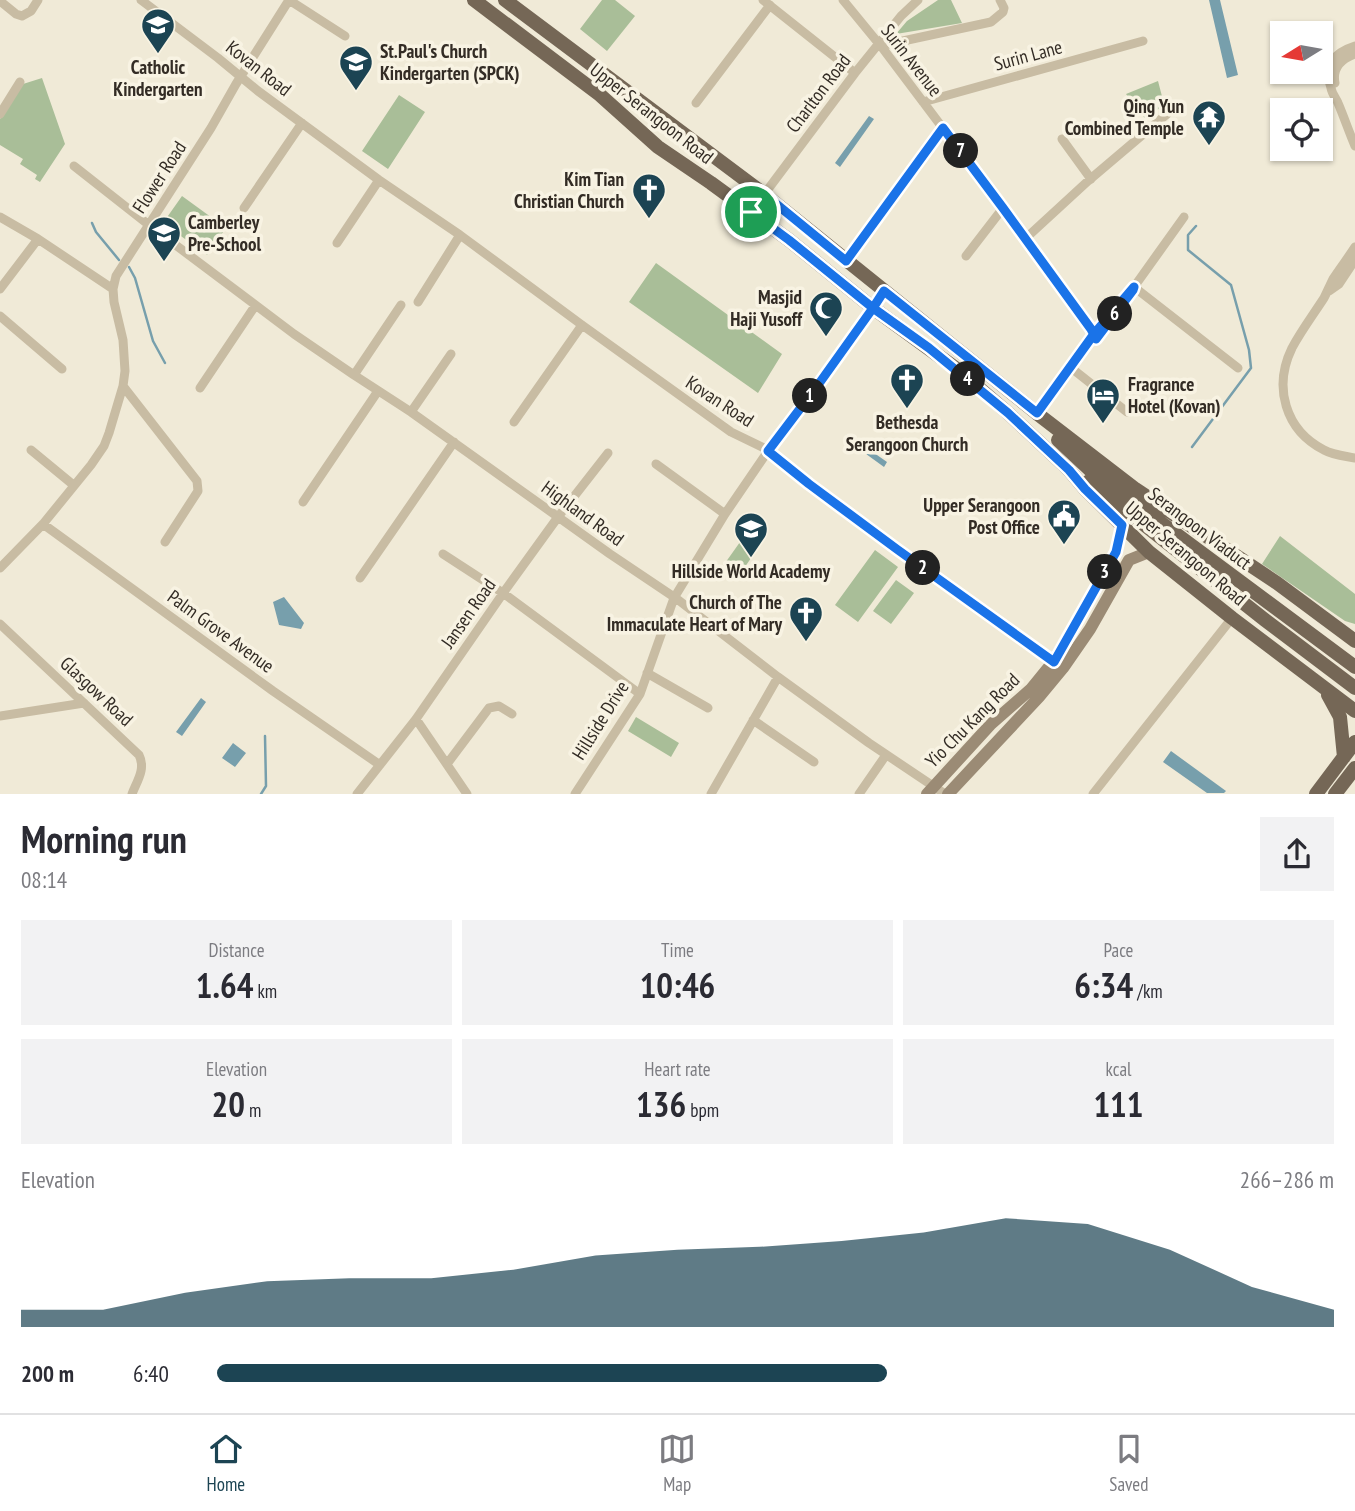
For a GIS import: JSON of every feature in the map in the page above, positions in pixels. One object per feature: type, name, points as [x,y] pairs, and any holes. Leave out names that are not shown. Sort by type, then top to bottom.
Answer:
[{"type":"main road","name":"Upper Serangoon Road","points":[[474,0],[600,95],[658,147],[789,240],[975,385],[1069,470],[1149,552],[1355,711]]},
{"type":"main road","name":"Upper Serangoon Road","points":[[505,0],[764,194],[1134,488],[1278,583],[1351,636]]},
{"type":"main road","name":"Serangoon Viaduct","points":[[999,383],[1090,470],[1355,667]]},
{"type":"main road","name":"Serangoon Viaduct","points":[[1069,470],[1087,480],[1355,688]]},
{"type":"main road","name":"Yio Chu Kang Road","points":[[947,793],[1039,697],[1116,552],[1122,525]]},
{"type":"main road","points":[[1116,552],[1126,550],[1129,561],[1149,552]]},
{"type":"main road","name":"Yio Chu Kang Road","points":[[931,789],[991,724],[1058,665],[1090,629],[1129,561]]},
{"type":"main road","points":[[1324,688],[1340,717],[1344,757]]},
{"type":"main road","points":[[1316,793],[1355,742]]},
{"type":"main road","points":[[1335,793],[1355,768]]},
{"type":"street","points":[[0,1],[18,15],[25,16],[38,0]]},
{"type":"street","name":"Kovan Road","points":[[141,0],[379,180],[460,235],[731,432],[768,451],[888,543],[1058,665]]},
{"type":"street","name":"Flower Road","points":[[113,289],[119,270],[211,128],[289,0],[345,36]]},
{"type":"street","name":"Surin Avenue","points":[[843,0],[1026,238],[1095,337]]},
{"type":"street","name":"Charlton Road","points":[[751,212],[855,73],[901,16],[918,0]]},
{"type":"street","points":[[878,44],[889,44],[990,22],[1003,12],[1000,0]]},
{"type":"street","points":[[696,103],[766,3],[855,73]]},
{"type":"street","name":"Surin Lane","points":[[923,102],[1143,41]]},
{"type":"street","points":[[1355,46],[1343,50],[1328,67],[1331,90],[1355,146]]},
{"type":"street","points":[[1337,100],[1335,69],[1340,61],[1355,54]]},
{"type":"street","points":[[0,114],[20,82]]},
{"type":"street","points":[[1026,238],[1167,114]]},
{"type":"street","points":[[244,208],[302,124]]},
{"type":"street","points":[[846,261],[943,128]]},
{"type":"street","points":[[1062,139],[1091,179]]},
{"type":"street","name":"Highland Road","points":[[74,166],[255,306],[354,376],[411,412],[674,598],[931,789],[947,793]]},
{"type":"street","points":[[337,243],[379,180]]},
{"type":"street","points":[[966,256],[1003,208]]},
{"type":"street","points":[[0,217],[113,289],[125,350],[123,386],[104,446],[43,524],[0,568]]},
{"type":"street","points":[[1038,414],[1133,290],[1184,217]]},
{"type":"street","points":[[418,302],[460,235]]},
{"type":"street","points":[[0,289],[38,239]]},
{"type":"street","points":[[1355,247],[1291,351],[1283,375],[1285,403],[1298,431],[1325,451],[1355,458]]},
{"type":"street","points":[[1327,292],[1339,284],[1355,260]]},
{"type":"street","points":[[1134,287],[1238,368]]},
{"type":"street","name":"Hillside Drive","points":[[575,793],[640,694],[674,598],[725,514],[884,291]]},
{"type":"street","points":[[354,376],[401,305]]},
{"type":"street","points":[[200,388],[255,306]]},
{"type":"street","points":[[0,316],[62,369]]},
{"type":"street","points":[[514,422],[582,325]]},
{"type":"street","points":[[411,412],[451,354]]},
{"type":"street","points":[[1072,368],[1127,412]]},
{"type":"street","points":[[123,386],[197,481],[198,491],[165,542]]},
{"type":"street","points":[[303,502],[378,391]]},
{"type":"street","points":[[360,578],[454,442]]},
{"type":"street","points":[[31,450],[71,483]]},
{"type":"street","name":"Jansen Road","points":[[357,793],[416,719],[503,593],[608,453]]},
{"type":"street","points":[[656,464],[725,514]]},
{"type":"street","name":"Palm Grove Avenue","points":[[43,524],[380,765]]},
{"type":"street","points":[[443,554],[503,593],[640,694]]},
{"type":"street","points":[[1093,793],[1232,618]]},
{"type":"street","name":"Glasgow Road","points":[[0,624],[139,755],[143,768],[132,793]]},
{"type":"street","points":[[647,673],[708,708]]},
{"type":"street","points":[[711,793],[778,677]]},
{"type":"street","points":[[0,716],[84,703]]},
{"type":"street","points":[[447,764],[489,709],[499,706],[512,714]]},
{"type":"street","points":[[416,719],[467,793]]},
{"type":"street","points":[[754,720],[814,762]]},
{"type":"street","points":[[859,793],[886,755]]},
{"type":"green space","points":[[602,0],[615,0],[635,16],[607,51],[580,29]]},
{"type":"green space","points":[[938,0],[951,0],[962,23],[896,34],[907,21]]},
{"type":"green space","points":[[42,78],[65,144],[40,182],[35,179],[37,175],[20,164],[23,159],[0,145],[0,119],[23,84]]},
{"type":"green space","points":[[1158,81],[1164,104],[1146,120],[1126,94]]},
{"type":"green space","points":[[399,95],[425,112],[388,169],[362,151]]},
{"type":"green space","points":[[182,196],[226,228],[207,255],[163,223]]},
{"type":"green space","points":[[656,263],[782,354],[758,393],[629,302]]},
{"type":"green space","points":[[745,535],[760,545],[738,577],[723,566]]},
{"type":"green space","points":[[1280,536],[1355,594],[1355,624],[1345,621],[1262,564]]},
{"type":"green space","points":[[875,550],[898,567],[858,622],[835,605]]},
{"type":"green space","points":[[896,580],[914,593],[891,624],[873,611]]},
{"type":"green space","points":[[636,717],[679,743],[671,757],[628,731]]},
{"type":"water","points":[[1209,0],[1220,0],[1238,75],[1227,78]]},
{"type":"water","points":[[869,116],[874,119],[840,167],[835,163]]},
{"type":"water","points":[[847,434],[887,462],[884,467],[844,438]]},
{"type":"water","points":[[284,597],[304,623],[301,629],[279,625],[273,602]]},
{"type":"water","points":[[201,698],[206,702],[182,736],[176,732]]},
{"type":"water","points":[[233,743],[246,753],[235,767],[222,758]]},
{"type":"water","points":[[1171,751],[1226,791],[1207,793],[1163,762]]},
{"type":"waterway","points":[[92,223],[119,260]]},
{"type":"waterway","points":[[1192,447],[1251,368],[1249,350],[1231,285],[1188,250],[1188,235],[1196,226]]},
{"type":"waterway","points":[[129,267],[135,278],[153,341],[165,363]]},
{"type":"waterway","points":[[261,794],[266,786],[265,736]]},
{"type":"place","name":"Catholic Kindergarten","points":[[158,55]]},
{"type":"place","name":"St.Paul's Church Kindergarten (SPCK)","points":[[356,92]]},
{"type":"place","name":"Qing Yun Combined Temple","points":[[1209,147]]},
{"type":"place","name":"Kim Tian Christian Church","points":[[649,220]]},
{"type":"place","name":"Camberley Pre-School","points":[[164,263]]},
{"type":"place","name":"Masjid Haji Yusoff","points":[[826,338]]},
{"type":"place","name":"Bethesda Serangoon Church","points":[[907,410]]},
{"type":"place","name":"Fragrance Hotel (Kovan)","points":[[1103,425]]},
{"type":"place","name":"Upper Serangoon Post Office","points":[[1064,546]]},
{"type":"place","name":"Hillside World Academy","points":[[751,559]]},
{"type":"place","name":"Church of The Immaculate Heart of Mary","points":[[806,643]]},
{"type":"route","points":[[751,212],[764,194],[846,261],[943,128],[1026,238],[1091,329],[1094,334],[1096,339],[1134,287],[1094,334],[1037,413],[884,291],[873,308],[929,348],[1008,413],[1122,525],[1116,552],[1054,662],[898,550],[768,451],[873,308],[751,212]]}]
